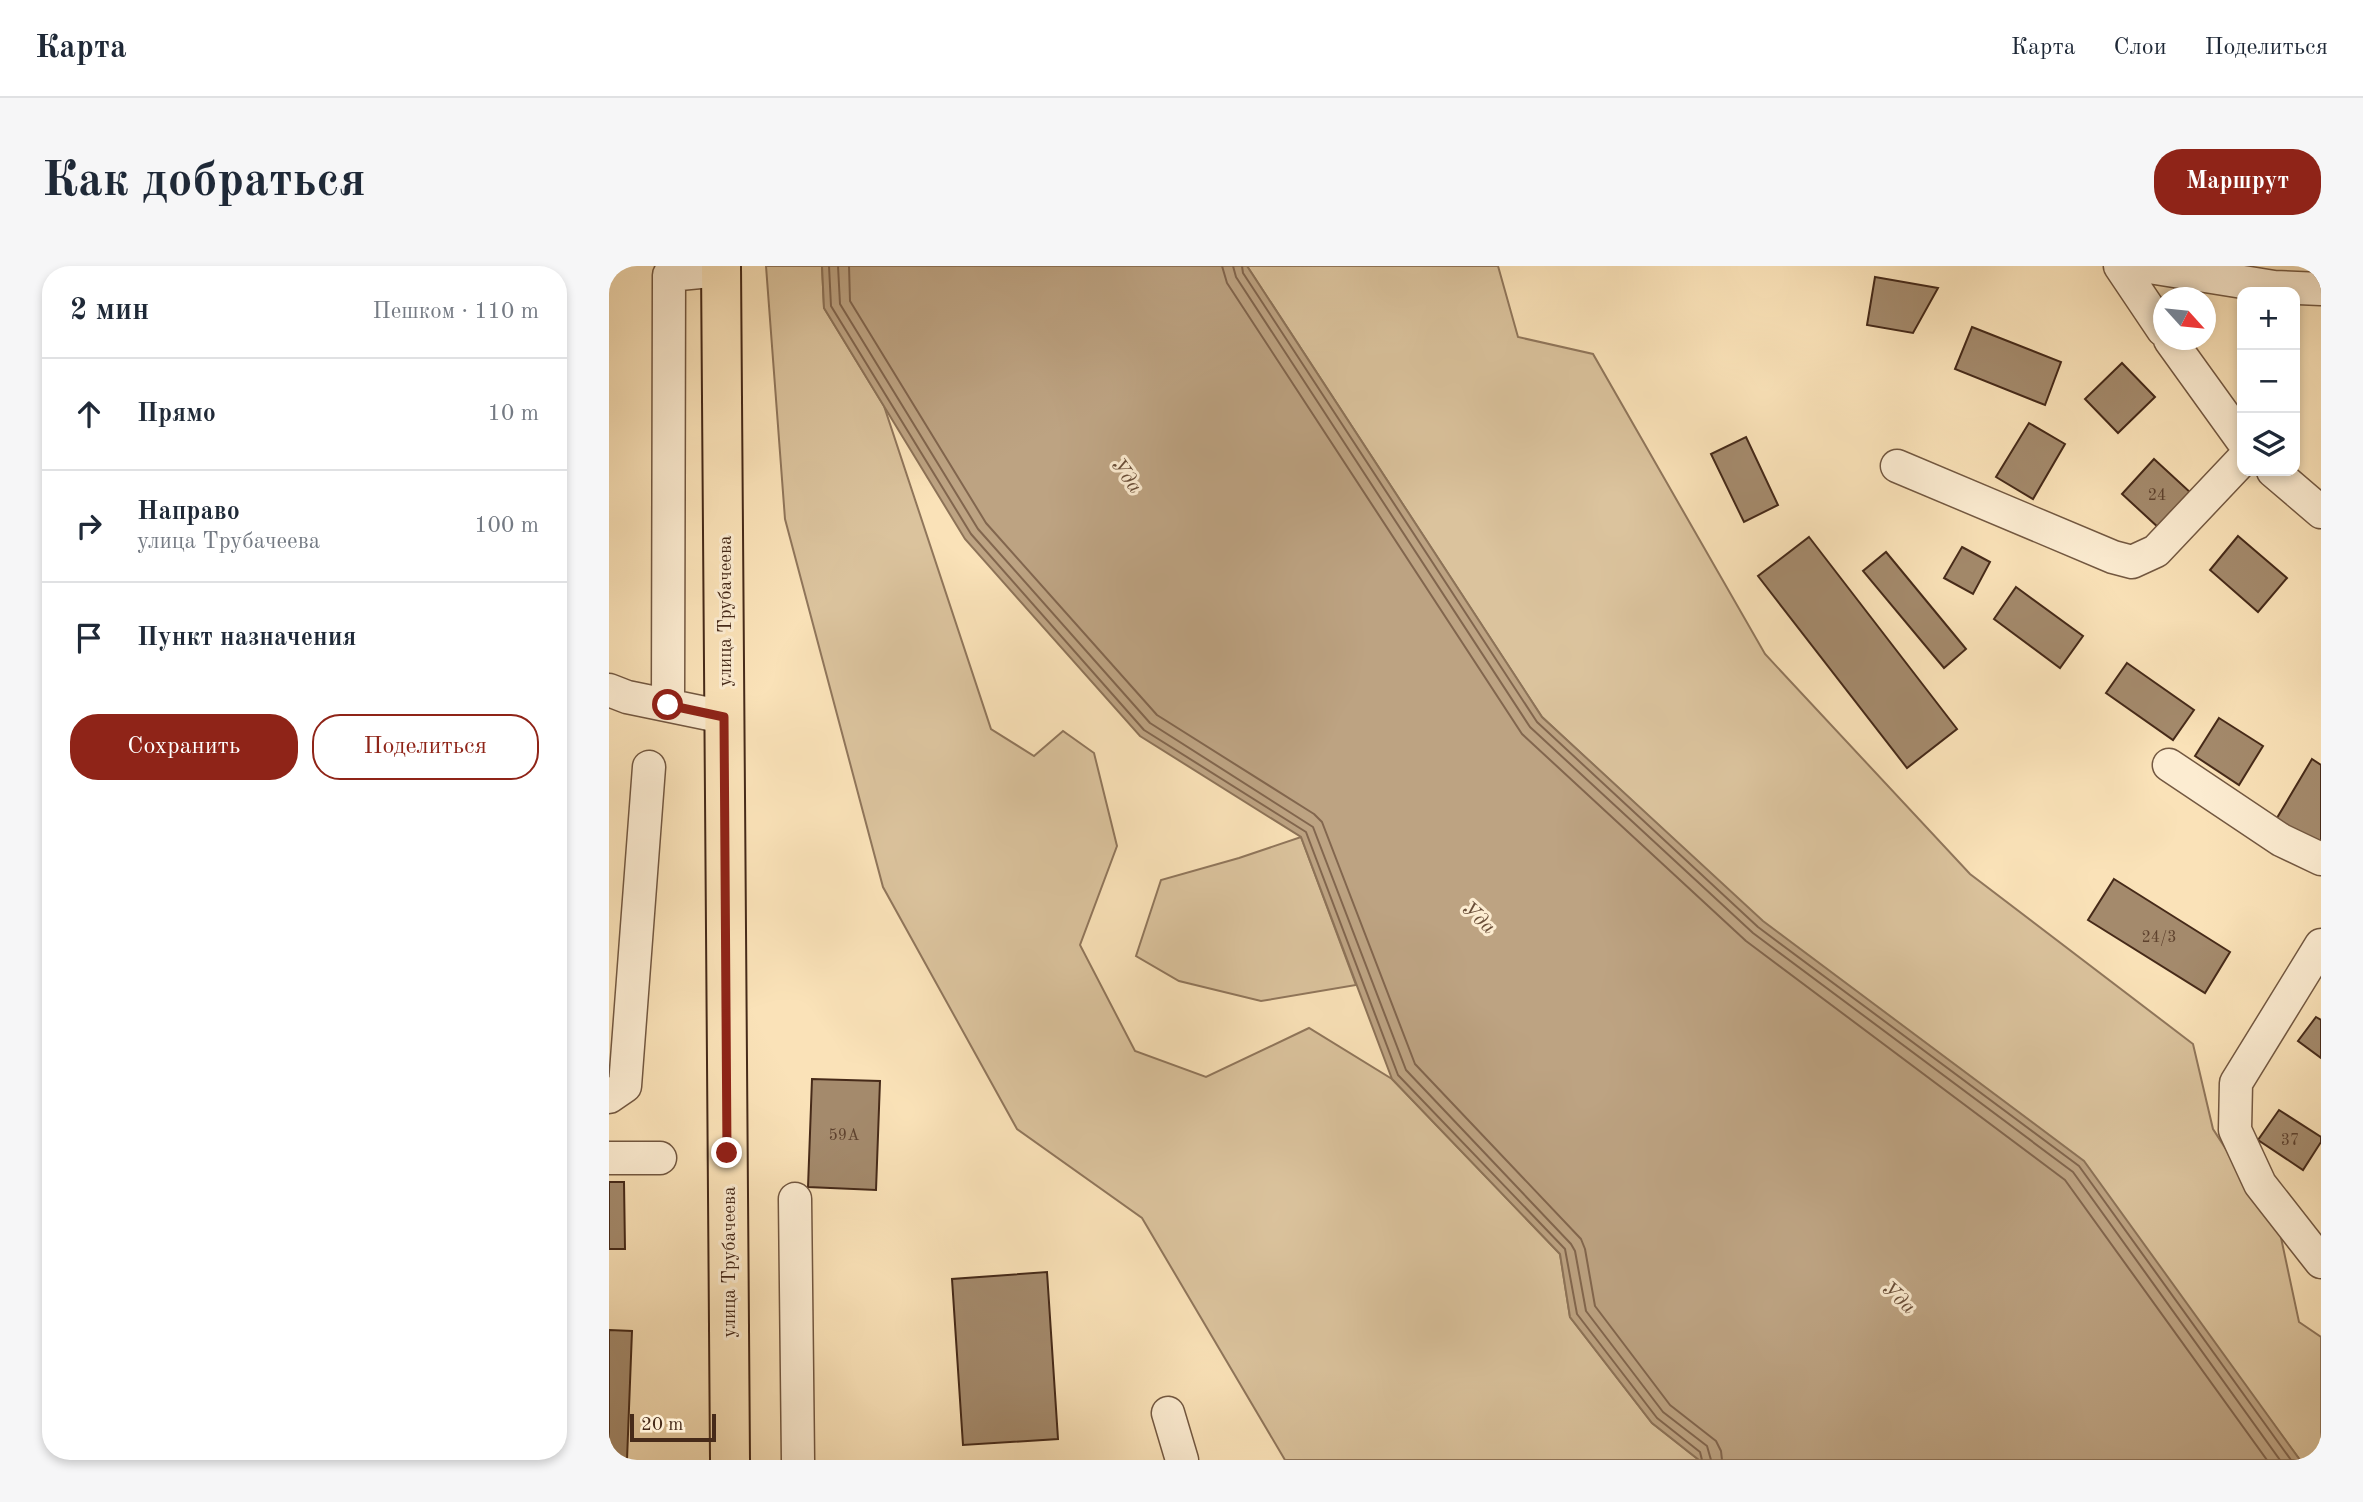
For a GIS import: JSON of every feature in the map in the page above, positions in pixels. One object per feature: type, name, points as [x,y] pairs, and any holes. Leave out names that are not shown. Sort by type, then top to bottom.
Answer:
[{"type":"main road","name":"улица Трубачеева","points":[[721,268],[730,1460]]},
{"type":"street","points":[[2120,266],[2153,314]]},
{"type":"street","points":[[2143,266],[2276,277],[2321,289]]},
{"type":"street","points":[[668,705],[669,275],[721,268]]},
{"type":"street","points":[[2177,350],[2237,433]]},
{"type":"street","points":[[1897,466],[2113,557],[2131,562],[2155,551],[2237,465]]},
{"type":"street","points":[[2279,476],[2321,512]]},
{"type":"street","points":[[609,690],[627,697],[724,717]]},
{"type":"street","points":[[2169,765],[2281,840],[2321,859]]},
{"type":"street","points":[[609,1097],[625,1086],[649,767]]},
{"type":"street","points":[[2321,945],[2236,1083],[2235,1130],[2260,1184],[2321,1262]]},
{"type":"street","points":[[609,1158],[660,1158]]},
{"type":"street","points":[[795,1199],[798,1460]]},
{"type":"street","points":[[1168,1413],[1182,1460]]},
{"type":"shaded area","points":[[766,266],[822,266],[824,308],[884,406],[991,729],[1034,756],[1063,731],[1094,753],[1117,846],[1080,945],[1135,1051],[1206,1077],[1309,1028],[1392,1079],[1560,1254],[1570,1317],[1652,1423],[1699,1460],[1285,1460],[1142,1218],[1017,1129],[883,887],[785,519]]},
{"type":"shaded area","points":[[1247,266],[1498,266],[1518,337],[1593,354],[1765,654],[1970,874],[2193,1044],[2213,1129],[2280,1233],[2299,1322],[2321,1337],[2321,1460],[2300,1460],[2209,1337],[1542,717]]},
{"type":"shaded area","points":[[1301,837],[1356,985],[1261,1001],[1179,981],[1136,956],[1161,880]]},
{"type":"water","name":"Уда","points":[[822,266],[1247,266],[1542,717],[1763,921],[2084,1161],[2300,1460],[1699,1460],[1652,1423],[1570,1317],[1560,1254],[1392,1079],[1301,837],[1140,736],[965,539],[824,308]]},
{"type":"building","points":[[1875,277],[1938,288],[1913,333],[1867,325]]},
{"type":"building","points":[[1972,327],[2061,362],[2045,405],[1955,369]]},
{"type":"building","points":[[2122,363],[2155,397],[2118,433],[2085,399]]},
{"type":"building","points":[[2029,423],[2065,444],[2033,499],[1996,477]]},
{"type":"building","points":[[1746,437],[1778,505],[1744,522],[1711,454]]},
{"type":"building","points":[[2154,459],[2192,494],[2160,529],[2122,494]]},
{"type":"building","points":[[2238,536],[2287,578],[2258,612],[2210,570]]},
{"type":"building","points":[[1809,537],[1957,729],[1907,768],[1758,576]]},
{"type":"building","points":[[1962,547],[1990,562],[1973,594],[1944,578]]},
{"type":"building","points":[[1886,552],[1966,649],[1944,668],[1863,571]]},
{"type":"building","points":[[2016,587],[2083,636],[2060,668],[1994,619]]},
{"type":"building","points":[[2127,663],[2194,710],[2173,740],[2106,693]]},
{"type":"building","points":[[2219,718],[2263,746],[2239,785],[2195,756]]},
{"type":"building","points":[[2312,759],[2321,765],[2321,851],[2274,823]]},
{"type":"building","points":[[2114,879],[2230,952],[2205,993],[2088,920]]},
{"type":"building","points":[[2316,1017],[2321,1020],[2321,1058],[2298,1041]]},
{"type":"building","points":[[812,1079],[880,1081],[876,1190],[808,1187]]},
{"type":"building","points":[[2279,1110],[2321,1137],[2321,1142],[2303,1170],[2258,1140]]},
{"type":"building","points":[[609,1182],[624,1182],[625,1249],[609,1249]]},
{"type":"building","points":[[1047,1272],[1058,1439],[963,1445],[952,1279]]},
{"type":"building","points":[[609,1330],[632,1331],[627,1460],[609,1460]]},
{"type":"route","points":[[668,705],[724,717],[727,1153]]}]
